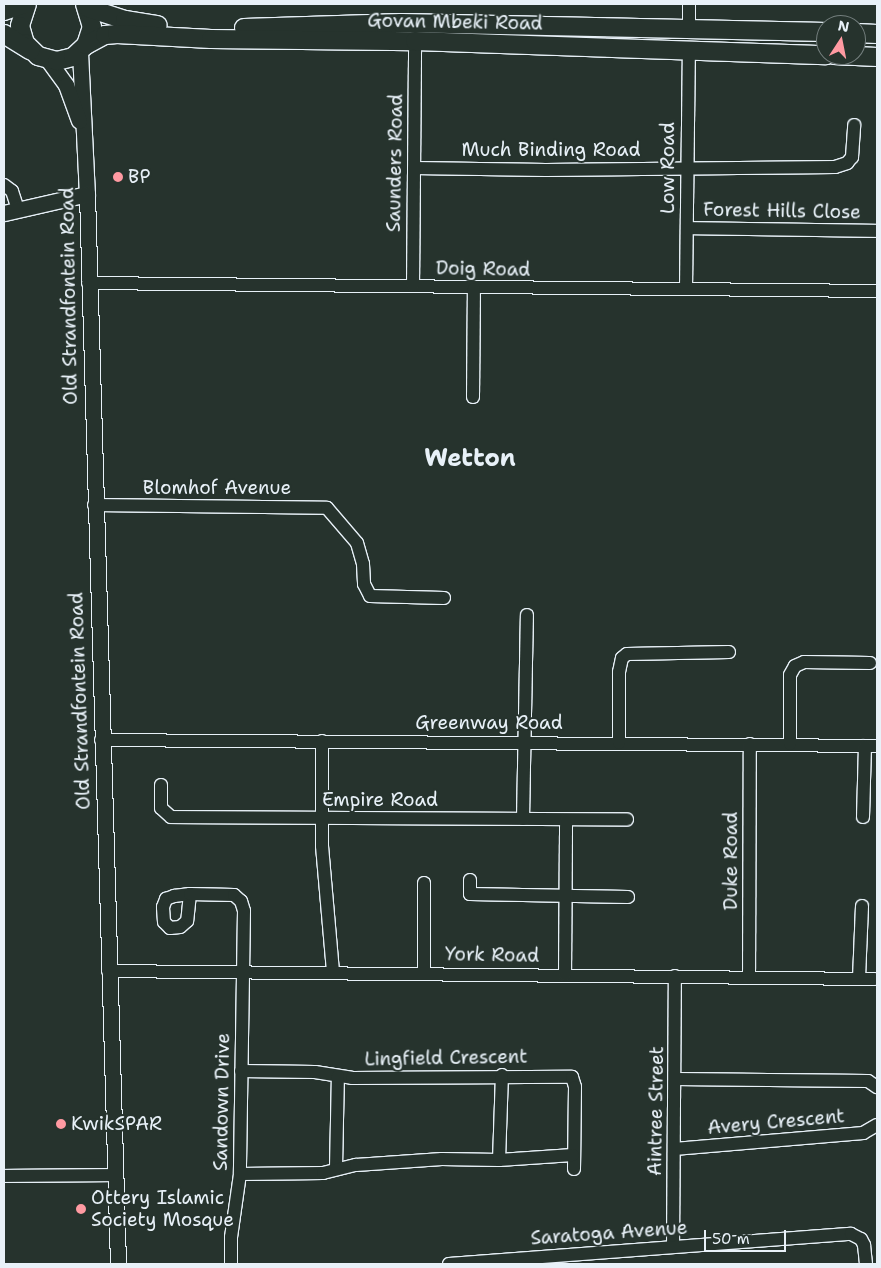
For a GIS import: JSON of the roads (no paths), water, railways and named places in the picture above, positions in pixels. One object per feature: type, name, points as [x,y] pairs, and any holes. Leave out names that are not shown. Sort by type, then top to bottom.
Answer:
[{"type":"main road","points":[[4,11],[25,4]]},
{"type":"main road","points":[[25,4],[20,26],[30,50]]},
{"type":"main road","points":[[83,48],[92,26],[87,6]]},
{"type":"main road","name":"Govan Mbeki Road","points":[[87,6],[137,23],[213,28],[401,23],[689,27],[816,32]]},
{"type":"main road","points":[[4,34],[48,60]]},
{"type":"main road","name":"Govan Mbeki Road","points":[[48,60],[65,60],[105,35],[115,34],[211,40],[415,41],[689,48],[816,54]]},
{"type":"street","points":[[689,4],[689,27]]},
{"type":"street","name":"Saunders Road","points":[[413,286],[415,41]]},
{"type":"street","name":"Old Strandfontein Road","points":[[83,48],[94,505],[118,1264]]},
{"type":"street","name":"Low Road","points":[[686,288],[689,48]]},
{"type":"street","name":"Old Strandfontein Road","points":[[48,60],[66,85],[84,137]]},
{"type":"street","name":"Much Binding Road","points":[[414,168],[835,167],[847,163],[852,157],[854,125]]},
{"type":"street","points":[[4,185],[12,191],[11,212],[87,194]]},
{"type":"street","name":"Forest Hills Close","points":[[687,228],[877,231]]},
{"type":"street","name":"Doig Road","points":[[88,283],[877,291]]},
{"type":"street","points":[[473,397],[474,288]]},
{"type":"street","name":"Blomhof Avenue","points":[[94,505],[324,507],[337,516],[360,550],[364,584],[370,596],[444,598]]},
{"type":"street","points":[[523,819],[527,615]]},
{"type":"street","points":[[619,743],[619,672],[622,658],[627,654],[729,652]]},
{"type":"street","points":[[790,744],[790,675],[795,666],[804,662],[870,663]]},
{"type":"street","name":"Greenway Road","points":[[101,740],[871,746]]},
{"type":"street","points":[[322,741],[322,818],[333,972]]},
{"type":"street","name":"Duke Road","points":[[749,978],[750,744]]},
{"type":"street","points":[[863,817],[871,746]]},
{"type":"street","name":"Empire Road","points":[[160,785],[161,808],[167,816],[628,819]]},
{"type":"street","points":[[565,975],[566,820]]},
{"type":"street","points":[[470,880],[470,894],[628,897]]},
{"type":"street","points":[[424,883],[424,973]]},
{"type":"street","name":"Sandown Drive","points":[[190,894],[234,895],[241,901],[242,1072],[240,1174],[231,1237],[231,1264]]},
{"type":"street","points":[[859,978],[862,906]]},
{"type":"street","name":"York Road","points":[[108,971],[875,979]]},
{"type":"street","name":"Aintree Street","points":[[673,1246],[676,1079],[675,976]]},
{"type":"street","name":"Lingfield Crescent","points":[[242,1072],[315,1072],[338,1076],[454,1079],[502,1075],[572,1076],[575,1087],[574,1169]]},
{"type":"street","points":[[498,1160],[502,1075]]},
{"type":"street","points":[[336,1168],[338,1076]]},
{"type":"street","name":"Avery Crescent","points":[[676,1079],[868,1081],[877,1087]]},
{"type":"street","name":"Avery Crescent","points":[[674,1149],[863,1134],[877,1125]]},
{"type":"street","points":[[240,1174],[292,1174],[336,1168],[442,1159],[498,1160],[573,1155]]},
{"type":"street","points":[[4,1176],[114,1175]]},
{"type":"street","name":"Saratoga Avenue","points":[[449,1264],[538,1261],[673,1246],[851,1234],[861,1239],[866,1264]]},
{"type":"place","name":"BP","points":[[118,177]]},
{"type":"place","name":"KwikSPAR","points":[[61,1124]]},
{"type":"place","name":"Ottery Islamic Society Mosque","points":[[81,1209]]},
{"type":"district","name":"Wetton","points":[[470,459]]}]
